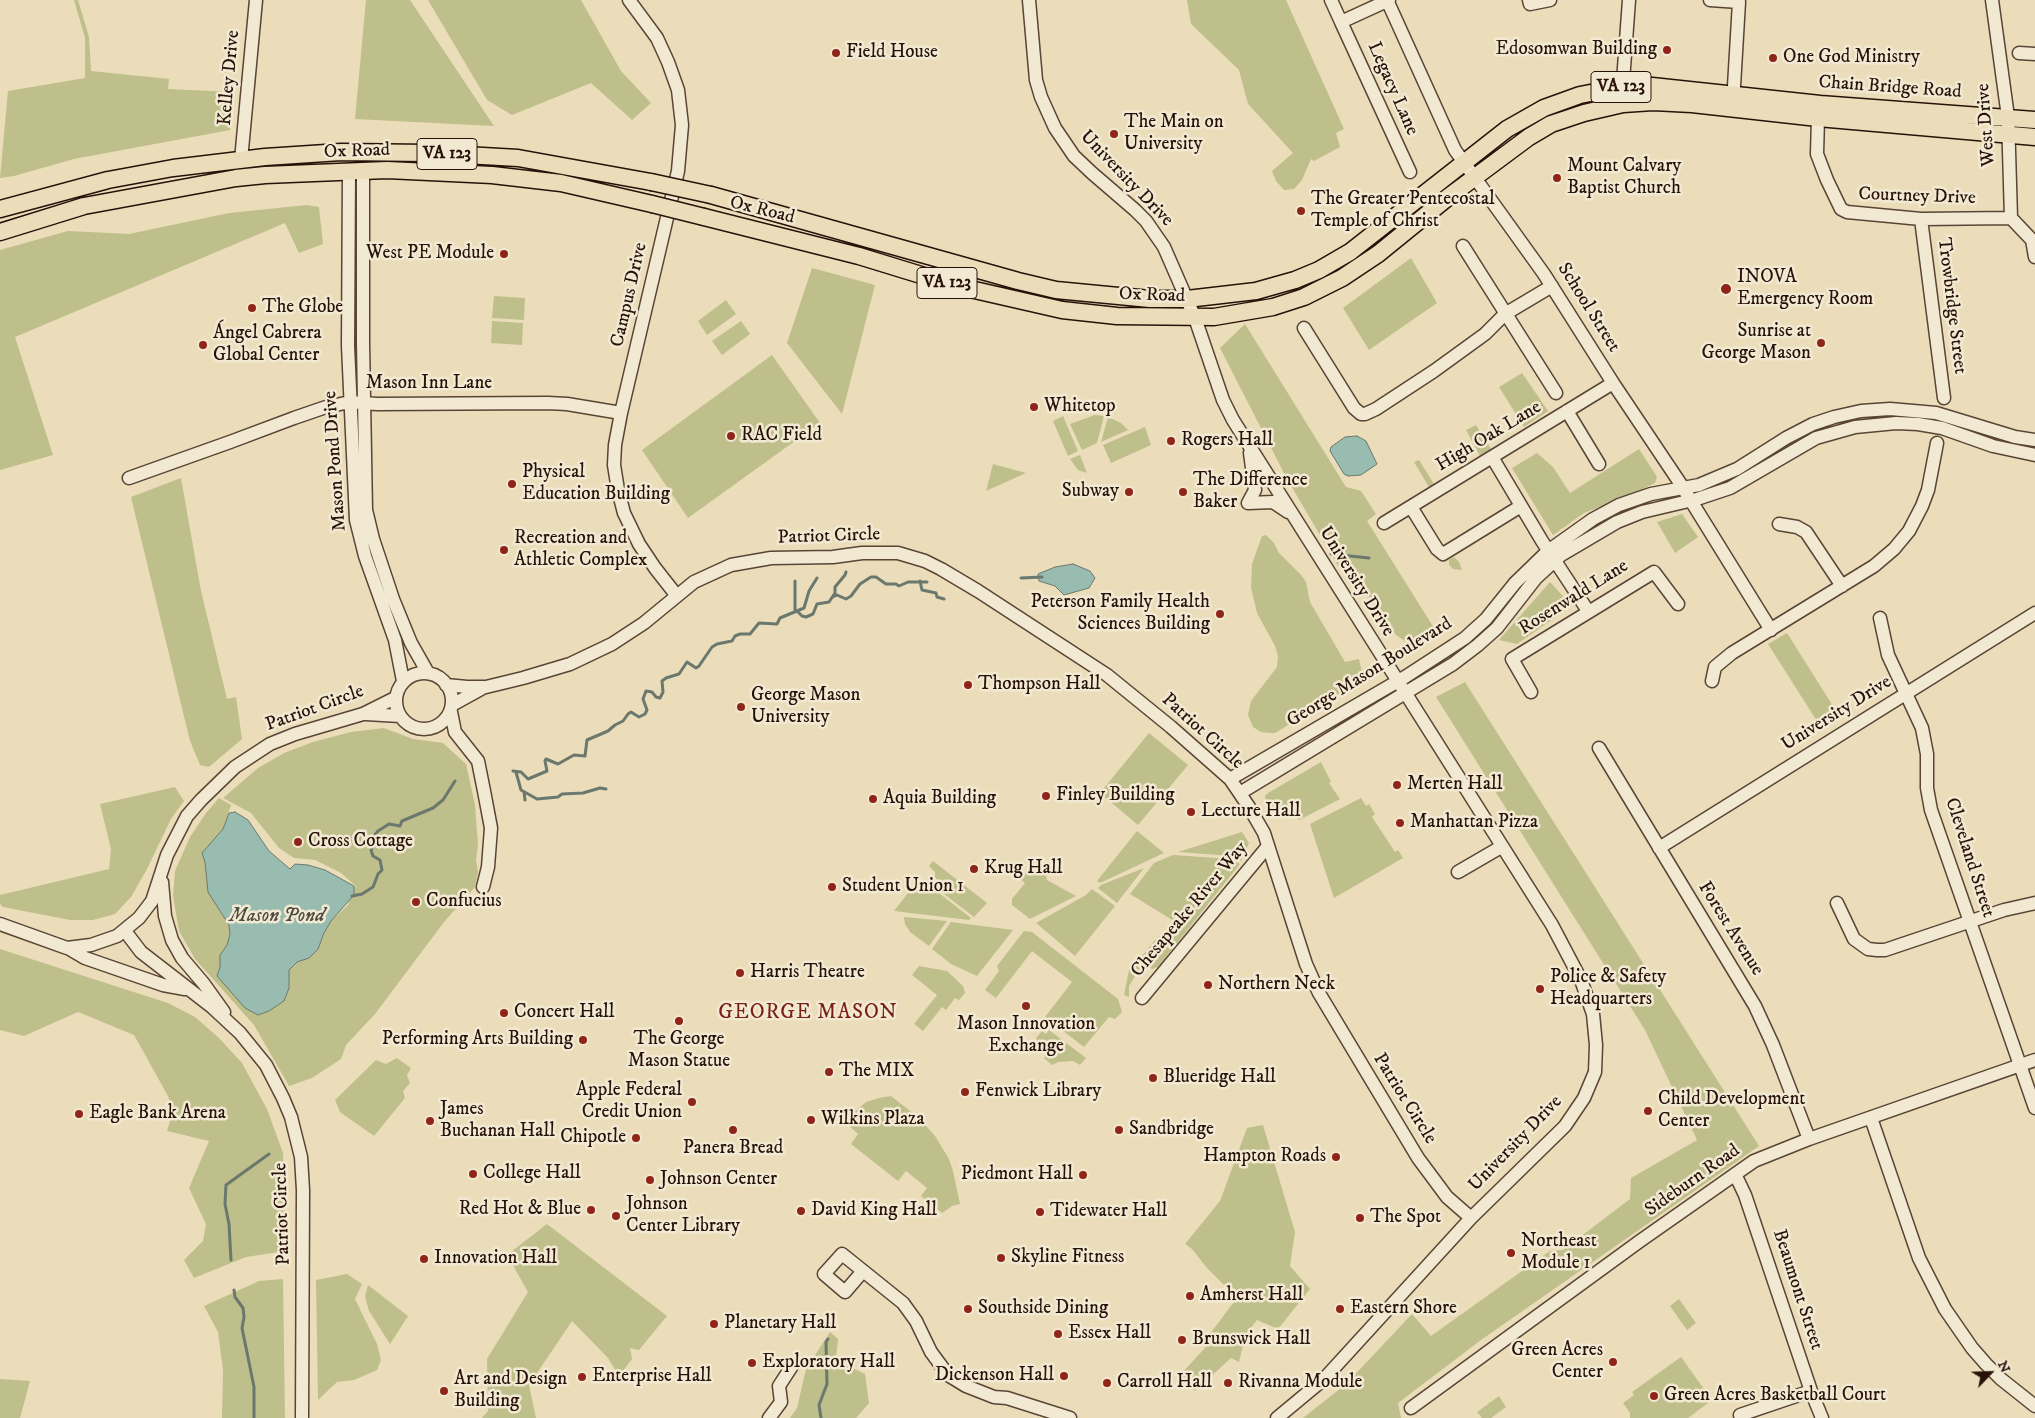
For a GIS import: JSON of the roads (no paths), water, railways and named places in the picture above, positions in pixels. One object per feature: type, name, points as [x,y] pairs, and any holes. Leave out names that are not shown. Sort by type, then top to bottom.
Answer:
[{"type":"main road","name":"Chain Bridge Road","points":[[1463,163],[1507,129],[1544,108],[1580,95],[1622,87],[1652,86],[1818,118],[2035,137]]},
{"type":"main road","name":"Chain Bridge Road","points":[[1474,177],[1529,137],[1551,124],[1584,112],[1623,104],[1654,102],[1692,104],[1733,101],[1820,104],[2035,120]]},
{"type":"main road","name":"Ox Road","points":[[0,209],[108,180],[173,168],[241,160],[341,152],[430,152],[518,158],[712,195],[1056,290],[1150,299],[1187,299],[1256,291],[1295,280],[1319,270],[1350,252],[1463,163]]},
{"type":"main road","points":[[200,185],[226,175],[234,170],[241,160],[255,172],[265,175]]},
{"type":"main road","name":"Ox Road","points":[[0,232],[84,206],[236,178],[387,170],[492,175],[561,183],[652,204],[859,256],[957,286],[1062,310],[1117,316],[1195,318],[1220,316],[1273,307],[1304,297],[1334,282],[1378,254],[1474,177]]},
{"type":"street","name":"Kelley Drive","points":[[241,160],[256,0]]},
{"type":"street","name":"Campus Drive","points":[[629,0],[656,38],[668,62],[678,90],[682,125],[678,170],[621,413],[615,445],[614,465],[624,513],[639,544],[677,596]]},
{"type":"street","name":"University Drive","points":[[1029,0],[1036,80],[1041,97],[1055,128],[1074,156],[1146,221],[1168,254],[1195,318],[1223,400],[1233,420],[1552,925],[1581,980],[1593,1014],[1596,1044],[1595,1072],[1584,1098],[1565,1126],[1471,1218]]},
{"type":"street","name":"Legacy Lane","points":[[1331,0],[1410,172]]},
{"type":"street","points":[[1341,22],[1388,0]]},
{"type":"street","name":"School Street","points":[[1388,0],[1453,146],[1463,163],[1550,283],[1613,383],[1684,489],[1771,630]]},
{"type":"street","points":[[1529,0],[1530,4],[1550,0]]},
{"type":"street","points":[[1623,104],[1622,87],[1629,0]]},
{"type":"street","points":[[1710,0],[1739,2],[1733,101]]},
{"type":"street","name":"West Drive","points":[[1992,0],[2008,117],[2011,218]]},
{"type":"street","points":[[2020,53],[2035,54]]},
{"type":"street","name":"Courtney Drive","points":[[1818,118],[1816,154],[1841,209],[1847,212],[1921,219],[2011,218]]},
{"type":"street","name":"Mason Pond Drive","points":[[356,171],[348,337],[357,403],[366,510],[372,539],[404,626],[428,673]]},
{"type":"street","points":[[2011,218],[2032,240],[2035,257]]},
{"type":"street","name":"Trowbridge Street","points":[[1921,219],[1944,398]]},
{"type":"street","points":[[1462,246],[1556,393]]},
{"type":"street","points":[[1304,328],[1354,408],[1361,414],[1365,414],[1376,409],[1434,371],[1485,334],[1505,314],[1507,303],[1550,283]]},
{"type":"street","name":"High Oak Lane","points":[[1384,523],[1613,383]]},
{"type":"street","name":"Mason Inn Lane","points":[[129,478],[326,406],[357,403],[548,403],[567,404],[621,413]]},
{"type":"street","name":"Mason Pond Drive","points":[[357,403],[356,520],[365,556],[395,640],[403,681]]},
{"type":"street","name":"George Mason Boulevard","points":[[1230,780],[1397,682],[1465,638],[1486,619],[1515,583],[1551,556],[1593,519],[1619,505],[1651,494],[1684,489],[1705,483],[1737,469],[1786,438],[1813,424],[1861,410],[1890,409],[1936,413],[2015,437],[2035,440]]},
{"type":"street","points":[[1567,411],[1599,464]]},
{"type":"street","name":"George Mason Boulevard","points":[[1240,793],[1453,664],[1497,628],[1551,556],[1616,522],[1642,512],[1691,501],[1730,488],[1816,438],[1847,429],[1875,424],[1911,424],[1942,428],[1993,446],[2035,455]]},
{"type":"street","points":[[1712,681],[1715,667],[1732,653],[1842,586],[1886,556],[1909,531],[1925,498],[1937,443]]},
{"type":"street","points":[[1249,447],[1255,490],[1248,503],[1273,502],[1292,514]]},
{"type":"street","points":[[1492,457],[1551,556],[1588,611]]},
{"type":"street","points":[[1411,507],[1437,549],[1443,554],[1521,506]]},
{"type":"street","points":[[1779,524],[1798,527],[1806,532],[1842,586]]},
{"type":"street","name":"Patriot Circle","points":[[428,673],[437,676],[446,685],[468,688],[486,687],[570,664],[612,644],[644,623],[703,577],[723,568],[749,561],[871,553],[898,554],[924,561],[978,591],[1107,675],[1171,727],[1230,780],[1264,833],[1306,964],[1319,993],[1418,1158],[1447,1197],[1471,1218]]},
{"type":"street","name":"Rosenwald Lane","points":[[1531,692],[1512,659],[1588,611],[1654,572],[1678,604]]},
{"type":"street","name":"University Drive","points":[[1659,848],[2035,613]]},
{"type":"street","name":"Cleveland Street","points":[[1880,618],[1888,655],[1907,692],[1925,737],[1927,788],[1931,810],[2035,1108]]},
{"type":"street","points":[[403,681],[419,673],[428,673]]},
{"type":"street","name":"Patriot Circle","points":[[400,716],[395,698],[398,688],[403,681]]},
{"type":"street","points":[[446,685],[451,695],[451,708],[459,737],[478,761],[491,828],[488,867],[483,887]]},
{"type":"street","points":[[436,726],[451,708],[486,687]]},
{"type":"street","name":"Patriot Circle","points":[[67,948],[78,948],[99,943],[125,930],[146,911],[152,901],[171,845],[187,816],[234,767],[252,754],[295,734],[363,714],[395,698]]},
{"type":"street","points":[[363,714],[400,716],[404,721],[416,727],[436,726],[459,737]]},
{"type":"street","name":"Forest Avenue","points":[[1598,748],[1755,1006],[1773,1045],[1809,1139]]},
{"type":"street","name":"Chesapeake River Way","points":[[1142,998],[1268,846]]},
{"type":"street","points":[[1458,872],[1501,847]]},
{"type":"street","points":[[161,874],[166,916],[172,940],[182,958],[204,984],[235,1028]]},
{"type":"street","points":[[1837,903],[1854,939],[1868,949],[1877,950],[1885,950],[1969,920],[2035,904]]},
{"type":"street","points":[[0,924],[67,948],[85,958],[163,984],[188,990]]},
{"type":"street","points":[[125,930],[141,952],[235,1028]]},
{"type":"street","name":"Patriot Circle","points":[[235,1028],[266,1065],[276,1083],[291,1116],[301,1157],[304,1246],[302,1418]]},
{"type":"street","name":"Sideburn Road","points":[[1411,1408],[1640,1241],[1754,1161],[1809,1139],[2035,1060]]},
{"type":"street","points":[[1870,1118],[1919,1258],[1945,1310],[1986,1364],[2008,1385],[2035,1406]]},
{"type":"street","name":"Beaumont Street","points":[[1735,1174],[1745,1195],[1811,1391],[1822,1418]]},
{"type":"street","points":[[1277,1418],[1324,1379],[1471,1218]]},
{"type":"street","points":[[863,1271],[903,1303],[916,1321],[931,1352],[948,1375],[966,1386],[994,1397],[1007,1398],[1070,1418]]},
{"type":"street","points":[[768,1418],[781,1402],[779,1386],[792,1366]]},
{"type":"street","points":[[1740,1415],[1811,1391]]},
{"type":"water","points":[[1357,436],[1366,441],[1377,464],[1361,475],[1348,476],[1344,474],[1330,451],[1331,447],[1345,437]]},
{"type":"water","points":[[1073,564],[1090,571],[1095,578],[1089,588],[1064,595],[1055,586],[1039,581],[1038,574],[1055,567]]},
{"type":"water","name":"Mason Pond","points":[[235,812],[248,820],[269,851],[290,869],[295,864],[308,865],[325,870],[354,886],[354,895],[331,921],[318,949],[309,958],[297,962],[289,970],[289,988],[284,1001],[269,1011],[258,1015],[245,1008],[217,976],[220,967],[220,955],[227,945],[230,934],[229,925],[208,892],[205,862],[202,853],[223,829],[229,813]]},
{"type":"waterway","points":[[1331,554],[1369,558]]},
{"type":"waterway","points":[[798,612],[806,617],[813,614],[817,604],[829,602],[835,593],[835,587],[846,572]]},
{"type":"waterway","points":[[833,597],[837,595],[846,599],[851,596],[860,584],[871,577],[876,577],[886,584],[896,584],[899,586],[908,582],[927,582]]},
{"type":"waterway","points":[[1021,578],[1042,577]]},
{"type":"waterway","points":[[513,771],[521,772],[528,779],[547,771],[546,759],[558,764],[574,755],[585,756],[587,740],[608,731],[623,721],[631,712],[639,717],[645,714],[647,710],[643,699],[646,691],[652,692],[656,697],[660,698],[663,692],[662,681],[679,674],[687,662],[696,668],[712,647],[717,644],[732,641],[735,636],[740,634],[750,634],[759,623],[777,624],[780,618],[804,608],[809,591],[817,578]]},
{"type":"waterway","points":[[795,581],[795,612]]},
{"type":"waterway","points":[[920,581],[922,590],[936,593],[937,597],[944,599]]},
{"type":"waterway","points":[[516,772],[521,790],[537,799],[558,797],[562,794],[583,793],[600,788],[606,789]]},
{"type":"waterway","points":[[352,896],[362,894],[373,887],[378,874],[382,870],[380,860],[373,856],[371,850],[375,843],[374,836],[378,831],[389,824],[400,826],[402,821],[433,808],[443,800],[455,781]]},
{"type":"waterway","points":[[524,792],[525,800]]},
{"type":"waterway","points":[[231,1260],[229,1224],[225,1204],[226,1185],[269,1154]]},
{"type":"waterway","points":[[234,1290],[235,1297],[243,1308],[242,1328],[254,1387],[254,1418]]},
{"type":"waterway","points":[[821,1418],[819,1405],[827,1384],[826,1342],[828,1339]]},
{"type":"place","name":"Edosomwan Building","points":[[1667,50]]},
{"type":"place","name":"Field House","points":[[836,53]]},
{"type":"place","name":"One God Ministry","points":[[1773,58]]},
{"type":"place","name":"The Main on University","points":[[1114,134]]},
{"type":"place","name":"Mount Calvary Baptist Church","points":[[1557,178]]},
{"type":"place","name":"The Greater Pentecostal Temple of Christ","points":[[1301,211]]},
{"type":"place","name":"West PE Module","points":[[504,254]]},
{"type":"place","name":"INOVA Emergency Room","points":[[1726,289]]},
{"type":"place","name":"The Globe","points":[[252,308]]},
{"type":"place","name":"Sunrise at George Mason","points":[[1821,343]]},
{"type":"place","name":"Ángel Cabrera Global Center","points":[[203,345]]},
{"type":"place","name":"Whitetop","points":[[1034,407]]},
{"type":"place","name":"RAC Field","points":[[731,436]]},
{"type":"place","name":"Rogers Hall","points":[[1171,441]]},
{"type":"place","name":"Physical Education Building","points":[[512,484]]},
{"type":"place","name":"Subway","points":[[1129,492]]},
{"type":"place","name":"The Difference Baker","points":[[1183,492]]},
{"type":"place","name":"Recreation and Athletic Complex","points":[[504,550]]},
{"type":"place","name":"Peterson Family Health Sciences Building","points":[[1220,614]]},
{"type":"place","name":"Thompson Hall","points":[[968,685]]},
{"type":"place","name":"George Mason University","points":[[741,707]]},
{"type":"place","name":"Merten Hall","points":[[1397,785]]},
{"type":"place","name":"Finley Building","points":[[1046,796]]},
{"type":"place","name":"Aquia Building","points":[[873,799]]},
{"type":"place","name":"Lecture Hall","points":[[1191,812]]},
{"type":"place","name":"Manhattan Pizza","points":[[1400,823]]},
{"type":"place","name":"Cross Cottage","points":[[298,842]]},
{"type":"place","name":"Krug Hall","points":[[974,869]]},
{"type":"place","name":"Student Union 1","points":[[832,887]]},
{"type":"place","name":"Confucius","points":[[416,902]]},
{"type":"place","name":"Harris Theatre","points":[[740,973]]},
{"type":"place","name":"Northern Neck","points":[[1208,985]]},
{"type":"place","name":"Police & Safety Headquarters","points":[[1540,989]]},
{"type":"place","name":"Mason Innovation Exchange","points":[[1026,1006]]},
{"type":"place","name":"Concert Hall","points":[[504,1013]]},
{"type":"place","name":"The George Mason Statue","points":[[679,1021]]},
{"type":"place","name":"Performing Arts Building","points":[[583,1040]]},
{"type":"place","name":"The MIX","points":[[829,1072]]},
{"type":"place","name":"Blueridge Hall","points":[[1153,1078]]},
{"type":"place","name":"Fenwick Library","points":[[965,1092]]},
{"type":"place","name":"Apple Federal Credit Union","points":[[692,1102]]},
{"type":"place","name":"Child Development Center","points":[[1648,1111]]},
{"type":"place","name":"Eagle Bank Arena","points":[[79,1114]]},
{"type":"place","name":"Wilkins Plaza","points":[[811,1120]]},
{"type":"place","name":"James Buchanan Hall","points":[[430,1121]]},
{"type":"place","name":"Panera Bread","points":[[733,1130]]},
{"type":"place","name":"Sandbridge","points":[[1119,1130]]},
{"type":"place","name":"Chipotle","points":[[636,1138]]},
{"type":"place","name":"Hampton Roads","points":[[1336,1157]]},
{"type":"place","name":"College Hall","points":[[473,1174]]},
{"type":"place","name":"Piedmont Hall","points":[[1083,1175]]},
{"type":"place","name":"Johnson Center","points":[[650,1180]]},
{"type":"place","name":"Red Hot & Blue","points":[[591,1210]]},
{"type":"place","name":"David King Hall","points":[[801,1211]]},
{"type":"place","name":"Tidewater Hall","points":[[1040,1212]]},
{"type":"place","name":"Johnson Center Library","points":[[616,1216]]},
{"type":"place","name":"The Spot","points":[[1360,1218]]},
{"type":"place","name":"Northeast Module 1","points":[[1511,1253]]},
{"type":"place","name":"Skyline Fitness","points":[[1001,1258]]},
{"type":"place","name":"Innovation Hall","points":[[424,1259]]},
{"type":"place","name":"Amherst Hall","points":[[1190,1296]]},
{"type":"place","name":"Southside Dining","points":[[968,1309]]},
{"type":"place","name":"Eastern Shore","points":[[1340,1309]]},
{"type":"place","name":"Planetary Hall","points":[[714,1324]]},
{"type":"place","name":"Essex Hall","points":[[1058,1334]]},
{"type":"place","name":"Brunswick Hall","points":[[1182,1340]]},
{"type":"place","name":"Green Acres Center","points":[[1613,1362]]},
{"type":"place","name":"Exploratory Hall","points":[[752,1363]]},
{"type":"place","name":"Dickenson Hall","points":[[1064,1376]]},
{"type":"place","name":"Enterprise Hall","points":[[582,1377]]},
{"type":"place","name":"Carroll Hall","points":[[1107,1383]]},
{"type":"place","name":"Rivanna Module","points":[[1228,1383]]},
{"type":"place","name":"Art and Design Building","points":[[444,1391]]},
{"type":"place","name":"Green Acres Basketball Court","points":[[1654,1396]]},
{"type":"district","name":"GEORGE MASON","points":[[808,1014]]}]
